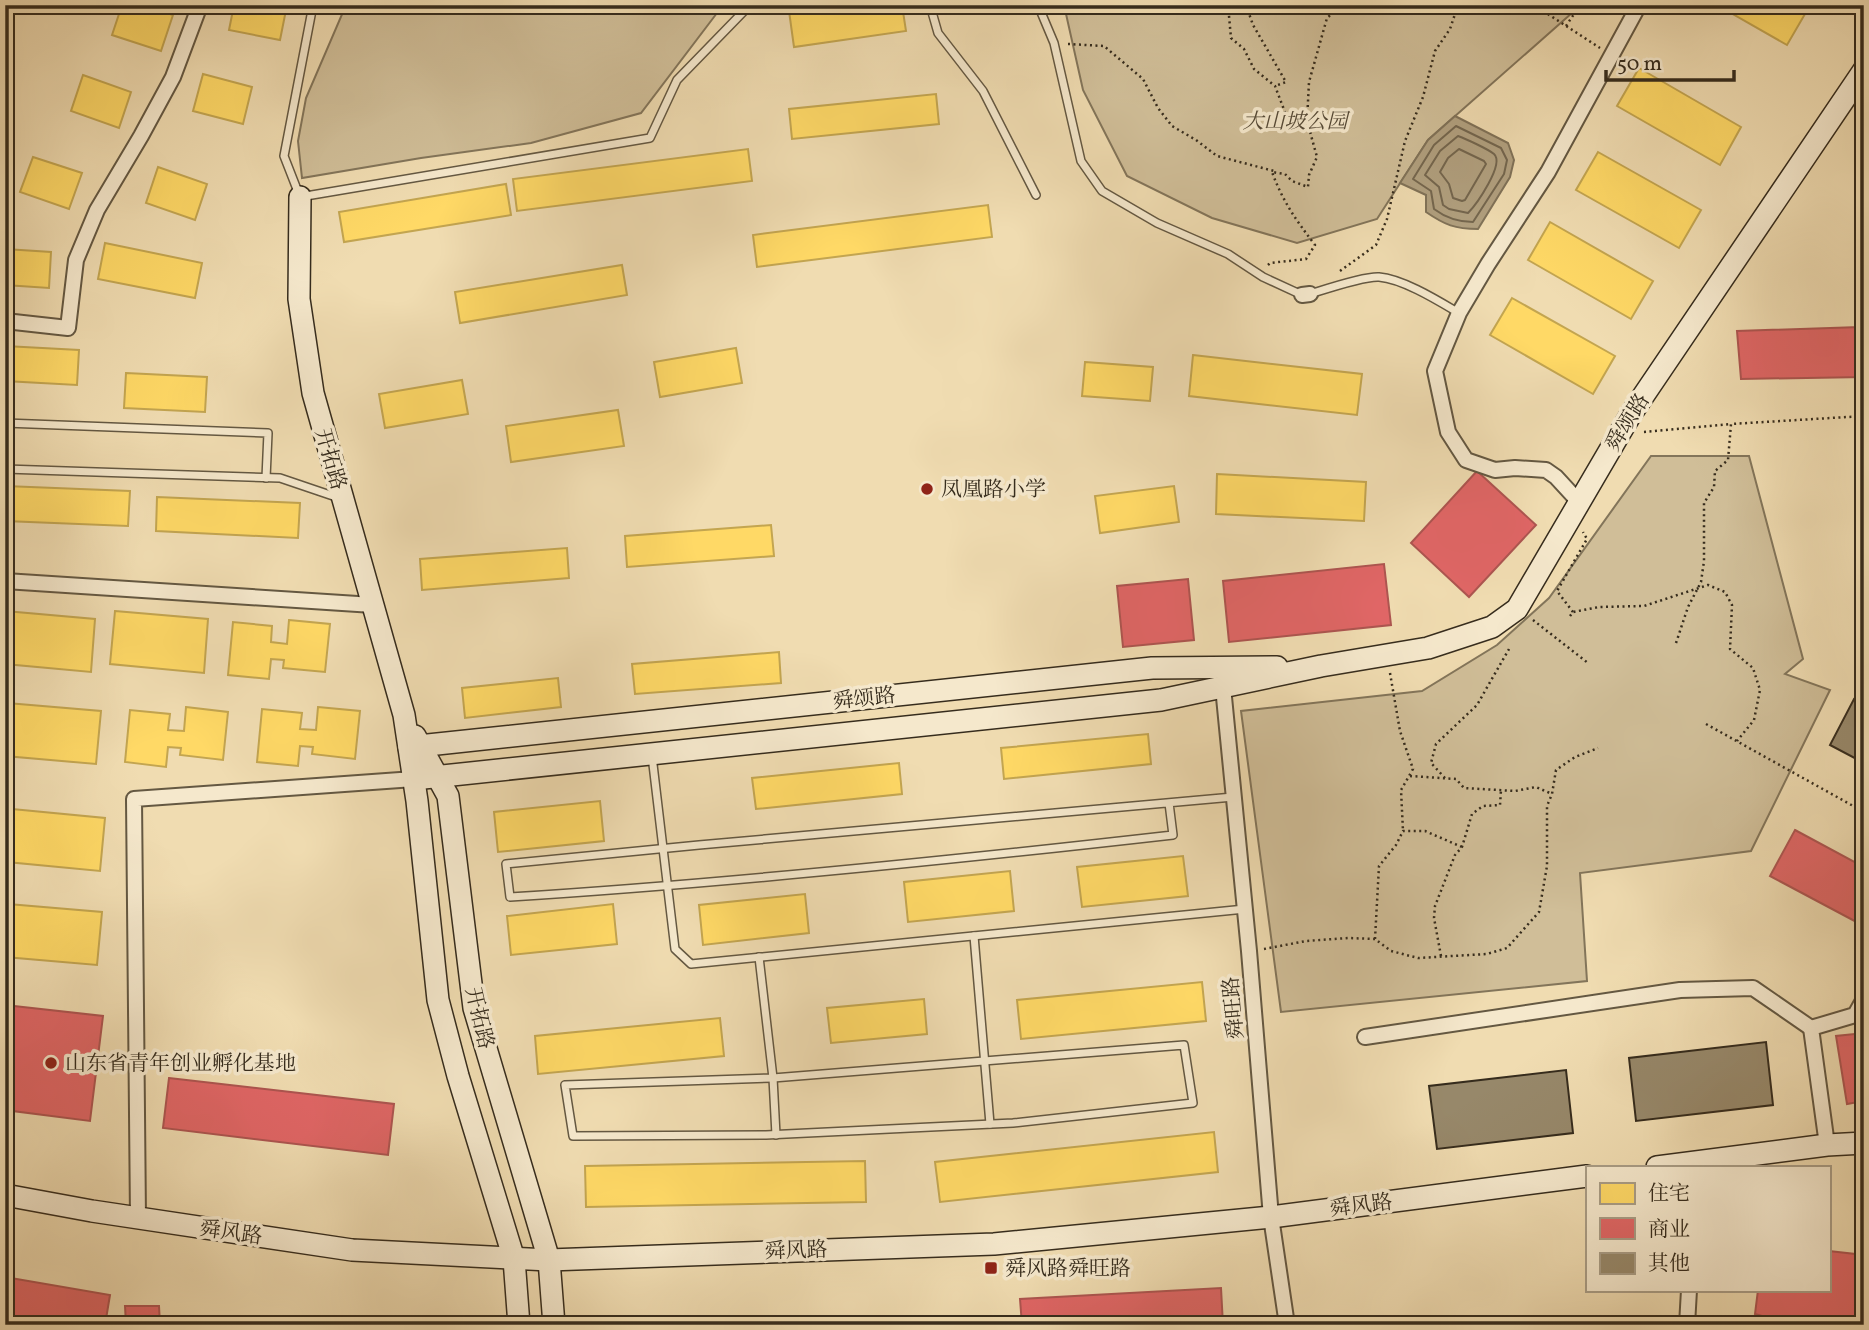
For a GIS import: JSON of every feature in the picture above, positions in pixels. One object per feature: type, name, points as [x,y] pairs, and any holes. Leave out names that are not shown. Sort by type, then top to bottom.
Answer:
[{"type":"street","points":[[5,321],[68,328],[76,260],[81,247],[97,210],[173,77],[200,5]]},
{"type":"street","points":[[1576,508],[1556,477],[1546,470],[1495,470],[1466,460],[1448,432],[1435,371],[1458,313],[1548,172],[1639,5]]},
{"type":"street","name":"舜颂路","points":[[414,779],[1161,700],[1321,666],[1428,648],[1492,628],[1517,609],[1638,402],[1864,70]]},
{"type":"street","name":"开拓路","points":[[300,197],[299,299],[313,393],[414,746],[414,779],[438,1000],[458,1076],[514,1259],[519,1325]]},
{"type":"street","points":[[5,581],[373,605]]},
{"type":"street","name":"舜颂路","points":[[414,746],[1152,668],[1321,666]]},
{"type":"street","name":"舜旺路","points":[[1223,687],[1271,1217],[1287,1325]]},
{"type":"street","name":"开拓路","points":[[414,746],[437,776],[448,796],[474,1008],[549,1260],[554,1325]]},
{"type":"street","points":[[138,1218],[134,799],[414,779]]},
{"type":"street","points":[[1365,1037],[1680,990],[1753,988],[1811,1028],[1827,1145]]},
{"type":"street","points":[[1811,1028],[1855,1016],[1864,999]]},
{"type":"street","points":[[1678,1166],[1827,1145],[1864,1143]]},
{"type":"street","name":"舜风路","points":[[5,1195],[352,1250],[549,1260],[994,1244],[1271,1217],[1586,1176]]},
{"type":"street","points":[[1687,1325],[1689,1292]]},
{"type":"lane","points":[[313,5],[284,156],[300,197],[650,138],[677,80],[747,5]]},
{"type":"lane","points":[[930,5],[938,33],[983,91],[1036,195]]},
{"type":"lane","points":[[1038,5],[1054,43],[1081,161],[1102,191],[1157,223],[1228,254],[1265,278],[1306,294],[1378,277],[1424,293],[1458,313]]},
{"type":"lane","points":[[5,423],[268,433],[266,478]]},
{"type":"lane","points":[[5,470],[280,478],[343,500]]},
{"type":"lane","points":[[652,754],[675,949],[691,964],[1245,909]]},
{"type":"lane","points":[[1169,803],[1173,835],[1035,851],[668,886],[510,897],[507,875],[506,864],[1234,797]]},
{"type":"lane","points":[[974,936],[990,1124]]},
{"type":"lane","points":[[759,957],[773,1078],[776,1135]]},
{"type":"lane","points":[[1184,1045],[1193,1103],[990,1124],[776,1135],[573,1136],[565,1085],[773,1078],[1184,1045]]},
{"type":"path","points":[[1228,5],[1231,38],[1244,49],[1254,69],[1275,86],[1291,128]]},
{"type":"path","points":[[1247,5],[1253,25],[1286,82],[1275,86]]},
{"type":"path","points":[[1054,43],[1104,46],[1143,79],[1158,108],[1172,126],[1196,139],[1217,156],[1285,174],[1292,181],[1308,187],[1309,175],[1317,158],[1307,121],[1309,82],[1327,18],[1342,5]]},
{"type":"path","points":[[1338,272],[1376,245],[1387,219],[1405,141],[1423,97],[1435,51],[1450,29],[1458,5]]},
{"type":"path","points":[[1534,5],[1612,55]]},
{"type":"path","points":[[1566,27],[1580,5]]},
{"type":"path","points":[[1265,278],[1264,269],[1270,263],[1306,259],[1315,245],[1290,213],[1272,172],[1285,174]]},
{"type":"path","points":[[1618,435],[1731,424],[1864,416]]},
{"type":"path","points":[[1676,643],[1688,607],[1701,582],[1704,561],[1704,503],[1714,486],[1716,471],[1728,460],[1731,424]]},
{"type":"path","points":[[1573,612],[1557,591],[1587,539],[1576,508]]},
{"type":"path","points":[[1570,616],[1573,612],[1599,607],[1644,606],[1708,585],[1725,592],[1732,605],[1730,649],[1753,668],[1760,690],[1754,720],[1737,741]]},
{"type":"path","points":[[1517,609],[1588,663]]},
{"type":"path","points":[[1445,778],[1431,763],[1436,744],[1477,705],[1510,649]]},
{"type":"path","points":[[1374,939],[1379,866],[1396,845],[1403,831],[1401,790],[1413,769],[1399,731],[1387,655]]},
{"type":"path","points":[[1706,724],[1864,812]]},
{"type":"path","points":[[1249,951],[1348,938],[1374,939],[1391,951],[1418,958],[1487,954],[1507,948],[1539,912],[1547,866],[1547,806],[1556,770],[1575,757],[1598,748]]},
{"type":"path","points":[[1410,776],[1456,779],[1464,788],[1515,791],[1536,787],[1552,793]]},
{"type":"path","points":[[1441,957],[1434,918],[1435,906],[1455,855],[1462,847],[1472,814],[1483,806],[1500,805],[1501,790]]},
{"type":"path","points":[[1403,831],[1425,831],[1462,847]]},
{"type":"green space","points":[[346,5],[717,5],[717,13],[641,113],[531,143],[302,178],[298,141],[306,98]]},
{"type":"green space","name":"大山坡公园","points":[[1064,5],[1581,5],[1428,140],[1377,219],[1297,243],[1212,218],[1127,176],[1083,90]]},
{"type":"green space","points":[[1651,456],[1749,456],[1803,659],[1785,674],[1830,690],[1751,851],[1580,873],[1587,981],[1281,1012],[1241,711],[1422,691],[1497,645],[1549,598]]},
{"type":"water","points":[[1455,116],[1508,143],[1514,160],[1510,177],[1478,229],[1456,227],[1439,220],[1426,212],[1426,195],[1400,183],[1428,140]]},
{"type":"building: 住宅","points":[[122,5],[143,5],[173,15],[161,51],[112,35]]},
{"type":"building: 住宅","points":[[234,5],[287,5],[280,40],[229,30]]},
{"type":"building: 住宅","points":[[831,5],[902,5],[906,31],[794,47],[789,11]]},
{"type":"building: 住宅","points":[[1717,5],[1806,5],[1809,7],[1787,45]]},
{"type":"building: 住宅","points":[[1639,68],[1741,127],[1720,165],[1617,106]]},
{"type":"building: 住宅","points":[[203,74],[252,87],[243,124],[193,111]]},
{"type":"building: 住宅","points":[[83,75],[131,92],[119,128],[71,111]]},
{"type":"building: 住宅","points":[[936,94],[939,124],[792,139],[789,109]]},
{"type":"building: 住宅","points":[[748,149],[752,181],[517,211],[513,179]]},
{"type":"building: 住宅","points":[[1598,152],[1701,210],[1679,248],[1576,190]]},
{"type":"building: 住宅","points":[[33,157],[82,173],[69,209],[20,192]]},
{"type":"building: 住宅","points":[[158,167],[207,184],[195,220],[146,203]]},
{"type":"building: 住宅","points":[[506,184],[511,215],[344,242],[339,212]]},
{"type":"building: 住宅","points":[[988,205],[992,237],[757,267],[753,235]]},
{"type":"building: 住宅","points":[[1550,222],[1653,281],[1631,319],[1528,260]]},
{"type":"building: 住宅","points":[[105,243],[202,263],[195,298],[98,279]]},
{"type":"building: 住宅","points":[[5,249],[51,252],[49,288],[5,285]]},
{"type":"building: 住宅","points":[[622,265],[627,295],[460,323],[455,292]]},
{"type":"building: 住宅","points":[[1512,298],[1615,356],[1593,394],[1490,335]]},
{"type":"building: 住宅","points":[[5,346],[79,350],[77,385],[5,381]]},
{"type":"building: 住宅","points":[[736,348],[742,383],[660,397],[654,362]]},
{"type":"building: 住宅","points":[[1193,355],[1362,374],[1357,415],[1189,396]]},
{"type":"building: 住宅","points":[[1085,362],[1153,367],[1150,401],[1082,396]]},
{"type":"building: 住宅","points":[[126,373],[207,377],[205,412],[124,408]]},
{"type":"building: 住宅","points":[[462,380],[468,414],[385,428],[379,394]]},
{"type":"building: 住宅","points":[[618,410],[624,446],[511,462],[506,426]]},
{"type":"building: 住宅","points":[[1217,474],[1366,482],[1364,521],[1216,514]]},
{"type":"building: 住宅","points":[[5,486],[130,491],[128,526],[5,521]]},
{"type":"building: 住宅","points":[[1174,486],[1179,522],[1100,533],[1095,496]]},
{"type":"building: 住宅","points":[[157,497],[300,503],[298,538],[156,531]]},
{"type":"building: 住宅","points":[[771,525],[774,556],[627,567],[625,536]]},
{"type":"building: 住宅","points":[[567,548],[569,578],[422,590],[420,559]]},
{"type":"building: 住宅","points":[[5,611],[95,619],[91,672],[5,664]]},
{"type":"building: 住宅","points":[[115,611],[208,619],[204,673],[110,664]]},
{"type":"building: 住宅","points":[[289,620],[330,624],[325,672],[283,668],[284,660],[271,659],[269,679],[228,675],[233,622],[272,626],[271,642],[287,644]]},
{"type":"building: 住宅","points":[[779,652],[781,683],[635,694],[632,664]]},
{"type":"building: 住宅","points":[[558,678],[561,707],[465,718],[462,688]]},
{"type":"building: 住宅","points":[[7,703],[101,711],[96,764],[5,756]]},
{"type":"building: 住宅","points":[[186,707],[228,712],[223,760],[180,755],[181,748],[168,747],[166,767],[125,762],[130,710],[170,714],[168,730],[184,731]]},
{"type":"building: 住宅","points":[[318,707],[360,711],[355,759],[312,754],[313,747],[300,746],[298,766],[257,762],[262,709],[302,713],[300,729],[316,730]]},
{"type":"building: 住宅","points":[[1148,734],[1151,764],[1004,779],[1001,748]]},
{"type":"building: 住宅","points":[[899,763],[902,794],[756,809],[752,778]]},
{"type":"building: 住宅","points":[[600,801],[604,841],[498,852],[494,812]]},
{"type":"building: 住宅","points":[[12,809],[105,818],[100,871],[7,862]]},
{"type":"building: 住宅","points":[[1183,856],[1188,896],[1082,907],[1077,867]]},
{"type":"building: 住宅","points":[[1010,871],[1014,911],[908,922],[904,882]]},
{"type":"building: 住宅","points":[[805,894],[809,933],[703,945],[699,905]]},
{"type":"building: 住宅","points":[[8,904],[102,912],[97,965],[5,957]]},
{"type":"building: 住宅","points":[[613,904],[617,944],[511,955],[507,916]]},
{"type":"building: 住宅","points":[[1202,982],[1206,1021],[1021,1039],[1017,1000]]},
{"type":"building: 住宅","points":[[924,999],[927,1034],[831,1043],[827,1008]]},
{"type":"building: 住宅","points":[[720,1018],[724,1056],[538,1074],[535,1036]]},
{"type":"building: 住宅","points":[[1214,1132],[1218,1172],[940,1202],[935,1162]]},
{"type":"building: 住宅","points":[[865,1161],[866,1202],[586,1207],[585,1166]]},
{"type":"building: 商业","points":[[1862,309],[1864,377],[1741,379],[1737,331],[1860,327]]},
{"type":"building: 商业","points":[[1477,471],[1536,525],[1469,597],[1411,543]]},
{"type":"building: 商业","points":[[1384,564],[1391,625],[1229,642],[1223,581]]},
{"type":"building: 商业","points":[[1188,579],[1194,640],[1123,647],[1117,586]]},
{"type":"building: 商业","points":[[1795,830],[1864,867],[1864,926],[1770,876]]},
{"type":"building: 商业","name":"山东省青年创业孵化基地","points":[[5,1005],[103,1016],[90,1121],[5,1110]]},
{"type":"building: 商业","points":[[1864,1033],[1864,1101],[1847,1104],[1836,1036]]},
{"type":"building: 商业","points":[[169,1078],[394,1104],[388,1155],[163,1128]]},
{"type":"building: 商业","points":[[1830,1251],[1864,1255],[1864,1325],[1777,1325],[1767,1323],[1766,1317],[1755,1314],[1758,1292],[1830,1292]]},
{"type":"building: 商业","points":[[5,1277],[110,1295],[105,1325],[5,1325]]},
{"type":"building: 商业","points":[[1221,1288],[1223,1325],[1022,1325],[1020,1299]]},
{"type":"building: 商业","points":[[125,1306],[159,1306],[160,1325],[126,1325]]},
{"type":"building: 其他","points":[[1854,699],[1864,704],[1864,763],[1830,745]]},
{"type":"building: 其他","points":[[1766,1042],[1773,1105],[1636,1121],[1629,1058]]},
{"type":"building: 其他","points":[[1566,1070],[1573,1133],[1437,1149],[1429,1086]]},
{"type":"place","name":"凤凰路小学","points":[[927,489]]},
{"type":"place","name":"山东省青年创业孵化基地","points":[[51,1063]]},
{"type":"place","name":"舜风路舜旺路","points":[[991,1268]]}]
